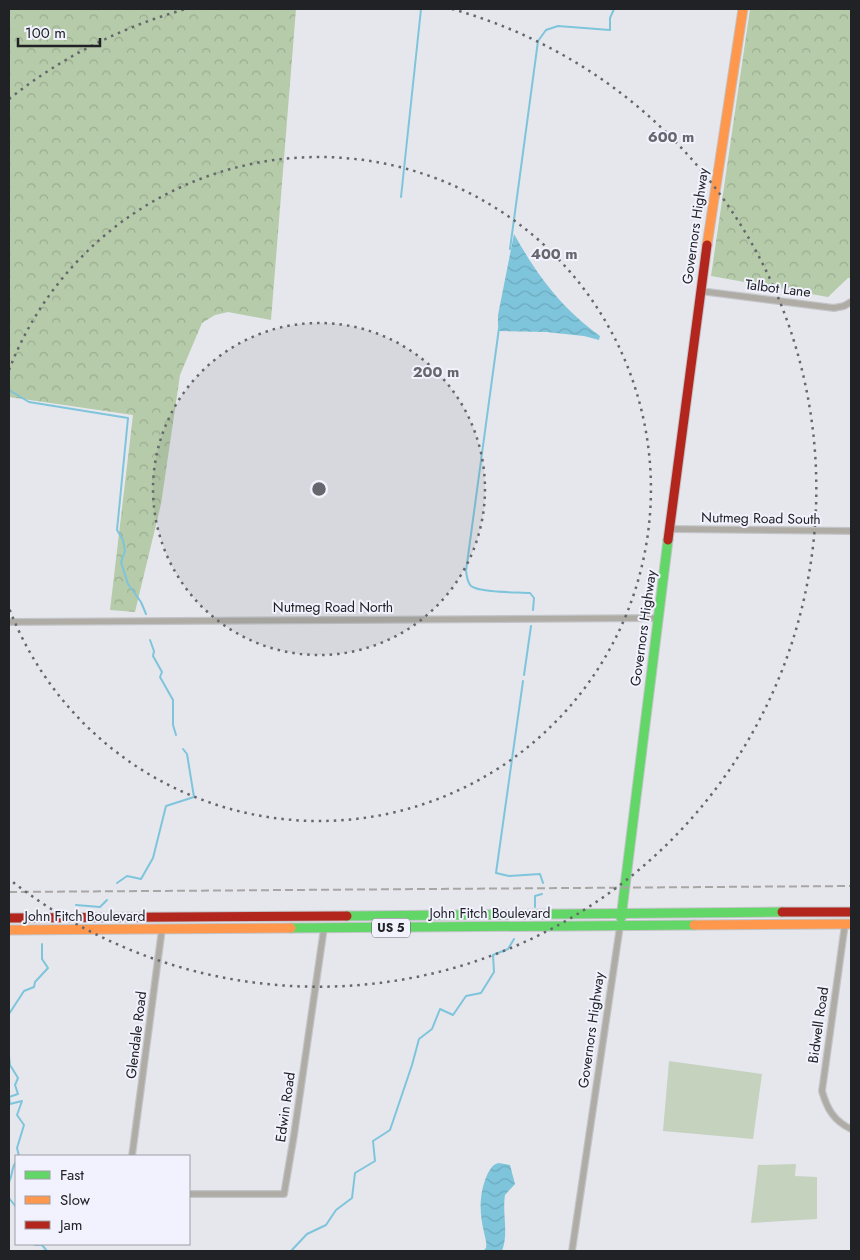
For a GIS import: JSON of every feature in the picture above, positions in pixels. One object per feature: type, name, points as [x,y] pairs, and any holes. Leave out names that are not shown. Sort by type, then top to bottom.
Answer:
[{"type":"main road","name":"Governors Highway","points":[[620,926],[700,291],[722,135],[743,9]]},
{"type":"main road","name":"John Fitch Boulevard","points":[[9,918],[849,912]]},
{"type":"main road","name":"John Fitch Boulevard","points":[[9,930],[848,924]]},
{"type":"street","name":"Talbot Lane","points":[[700,291],[834,308],[851,302]]},
{"type":"street","name":"Nutmeg Road South","points":[[670,530],[851,531]]},
{"type":"street","name":"Nutmeg Road North","points":[[9,622],[658,618]]},
{"type":"street","name":"Bidwell Road","points":[[849,912],[822,1091],[826,1106],[833,1116],[851,1129]]},
{"type":"street","name":"Glendale Road","points":[[132,1155],[164,917]]},
{"type":"street","name":"Governors Highway","points":[[572,1251],[620,926]]},
{"type":"street","name":"Edwin Road","points":[[190,1194],[284,1194],[324,928]]},
{"type":"green space","points":[[9,9],[296,9],[271,320],[228,312],[215,315],[202,323],[180,375],[161,504],[135,612],[110,610],[133,415],[9,397]]},
{"type":"green space","points":[[750,9],[851,9],[851,278],[848,278],[828,297],[711,276]]},
{"type":"green space","points":[[669,1061],[762,1074],[753,1139],[663,1131]]},
{"type":"green space","points":[[796,1164],[795,1176],[817,1177],[817,1219],[751,1223],[758,1165]]},
{"type":"water","points":[[514,234],[551,290],[573,314],[600,336],[599,340],[584,336],[546,332],[499,331],[498,315]]},
{"type":"water","points":[[499,1163],[510,1165],[515,1184],[505,1195],[505,1237],[502,1251],[483,1251],[486,1248],[486,1244],[481,1217],[481,1195],[488,1173],[494,1165]]},
{"type":"waterway","points":[[401,197],[421,9]]},
{"type":"waterway","points":[[510,249],[538,41],[546,30],[558,26],[610,30],[610,18],[614,9]]},
{"type":"waterway","points":[[499,328],[466,571],[469,583],[476,588],[490,591],[530,593],[534,598],[533,610]]},
{"type":"waterway","points":[[9,390],[29,402],[128,418],[117,530],[123,540],[125,551],[121,562],[128,584],[141,602],[146,614]]},
{"type":"waterway","points":[[524,675],[531,626]]},
{"type":"waterway","points":[[150,640],[154,651],[153,656],[162,672],[160,677],[173,700],[173,725],[176,735]]},
{"type":"waterway","points":[[523,681],[496,873],[509,876],[540,874],[543,883]]},
{"type":"waterway","points":[[117,883],[127,876],[141,879],[153,858],[166,806],[194,797],[187,754],[183,749]]},
{"type":"waterway","points":[[535,907],[535,896],[542,894]]},
{"type":"waterway","points":[[76,905],[100,907],[107,900]]},
{"type":"waterway","points":[[291,1251],[307,1234],[326,1225],[336,1210],[352,1198],[355,1173],[375,1161],[373,1141],[390,1130],[419,1039],[432,1029],[440,1009],[453,1015],[466,996],[481,993],[494,972],[493,955],[508,949],[514,939]]},
{"type":"waterway","points":[[9,1014],[24,991],[34,987],[35,982],[48,968],[42,959],[42,944]]},
{"type":"waterway","points":[[9,1056],[10,1065],[18,1078],[15,1085],[18,1094],[9,1097],[10,1104],[22,1101],[17,1115],[24,1125],[17,1148],[19,1155]]},
{"type":"waterway","points":[[9,1182],[15,1164]]},
{"type":"waterway","points":[[9,1198],[15,1206]]},
{"type":"waterway","points":[[35,1245],[42,1245]]},
{"type":"waterway","points":[[42,1245],[47,1251]]},
{"type":"railway","points":[[9,892],[851,886]]},
{"type":"traffic: fast","points":[[621,918],[668,540]]},
{"type":"traffic: fast","points":[[347,916],[782,912]]},
{"type":"traffic: fast","points":[[291,928],[694,925]]},
{"type":"traffic: slow","points":[[707,245],[743,9]]},
{"type":"traffic: slow","points":[[694,925],[851,924]]},
{"type":"traffic: slow","points":[[9,930],[291,928]]},
{"type":"traffic: jam","points":[[668,540],[707,245]]},
{"type":"traffic: jam","points":[[782,912],[851,912]]},
{"type":"traffic: jam","points":[[9,918],[347,916]]}]
